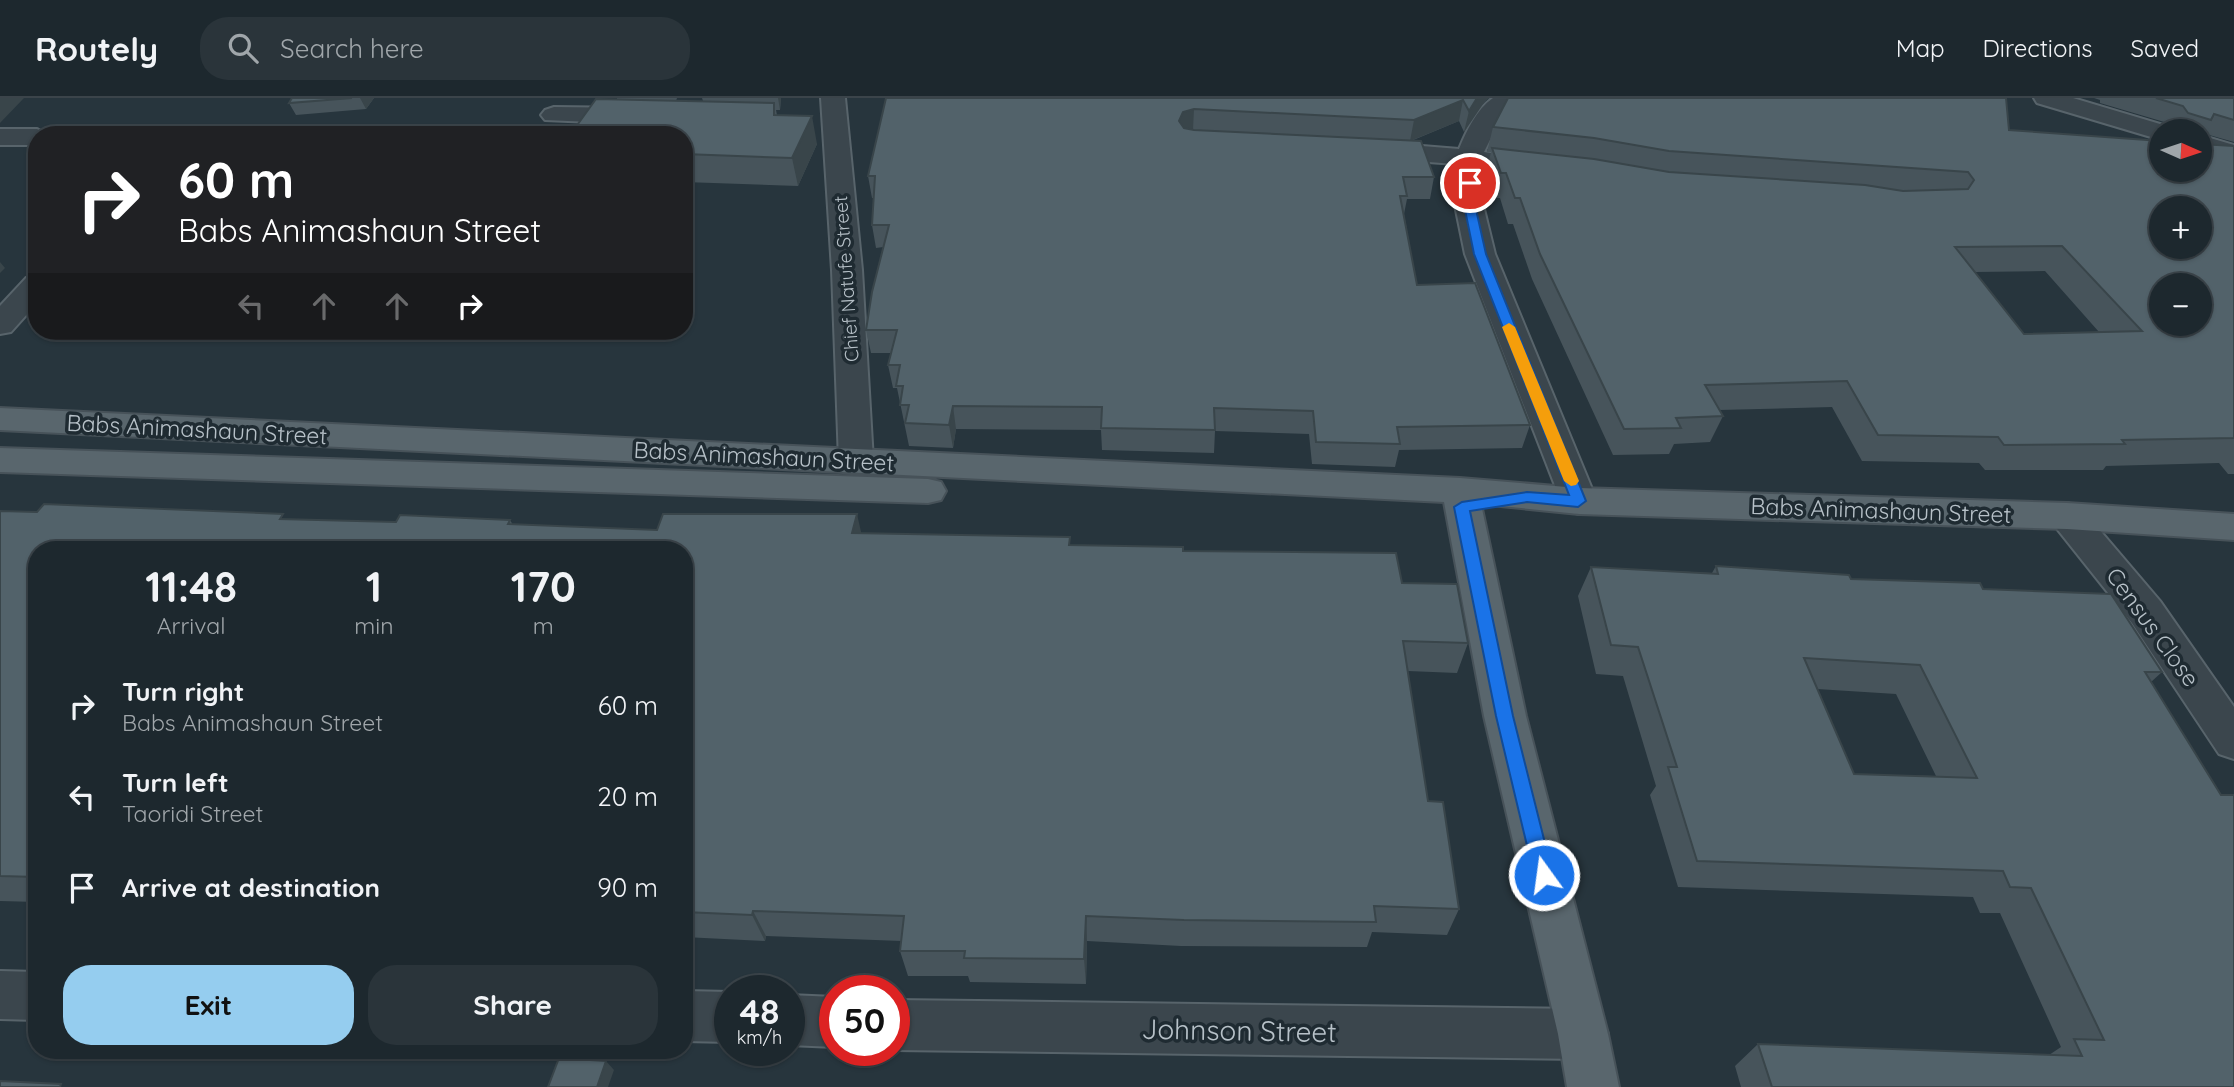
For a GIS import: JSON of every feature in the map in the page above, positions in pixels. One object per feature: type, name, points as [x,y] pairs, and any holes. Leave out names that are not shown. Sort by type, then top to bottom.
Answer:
[{"type":"main road","name":"Babs Animashaun Street","points":[[0,419],[856,461],[1461,498]]},
{"type":"main road","name":"Babs Animashaun Street","points":[[0,460],[1461,498],[1527,497],[1578,501],[2067,516],[2234,527]]},
{"type":"main road","points":[[1461,498],[1505,716],[1583,1034],[1593,1087]]},
{"type":"street","points":[[1510,98],[1494,109],[1480,130],[1471,160],[1469,205],[1480,254],[1578,501]]},
{"type":"street","points":[[2046,98],[2149,128]]},
{"type":"street","points":[[554,114],[662,117]]},
{"type":"street","name":"Chief Natufe Street","points":[[827,114],[847,270],[856,461]]},
{"type":"street","points":[[0,137],[28,137]]},
{"type":"street","points":[[2212,147],[2234,153]]},
{"type":"street","points":[[1353,149],[1433,153],[1560,170]]},
{"type":"street","points":[[0,325],[28,294]]},
{"type":"street","name":"Census Close","points":[[2067,516],[2146,612],[2234,741]]},
{"type":"street","points":[[0,995],[28,996]]},
{"type":"street","points":[[693,1016],[714,1017]]},
{"type":"street","name":"Johnson Street","points":[[910,1025],[1583,1034]]},
{"type":"building","points":[[292,98],[352,98],[289,103]]},
{"type":"building","points":[[886,98],[1477,98],[1469,111],[1463,100],[1414,120],[1194,109],[1183,112],[1179,121],[1184,128],[1194,130],[1421,141],[1434,177],[1403,177],[1407,196],[1400,196],[1417,285],[1475,283],[1530,425],[1397,427],[1400,444],[1316,442],[1313,411],[1214,408],[1215,430],[1101,428],[1102,407],[953,406],[949,425],[905,423],[909,405],[900,405],[903,386],[896,386],[900,365],[888,365],[897,330],[866,330],[872,292],[889,225],[872,225],[875,176],[868,176]]},
{"type":"building","points":[[1508,98],[2006,98],[2009,130],[2149,140],[2149,182],[2212,182],[2212,145],[2234,146],[2234,438],[2122,440],[2125,444],[2004,445],[1998,437],[1878,435],[1847,381],[1705,385],[1723,416],[1676,418],[1681,428],[1624,429],[1540,254],[1520,198],[1515,198],[1506,173],[1501,173],[1492,148],[1594,159],[1669,172],[1865,185],[1903,191],[1968,189],[1974,180],[1968,172],[1669,151],[1594,138],[1493,127]],"holes":[[[2062,246],[2142,331],[2024,334],[1955,247]]]},
{"type":"building","points":[[2156,98],[2234,98],[2234,120],[2214,114],[2212,119],[2208,119],[2188,113],[2183,106]]},
{"type":"building","points":[[596,99],[774,103],[774,115],[812,116],[792,158],[693,154],[693,126],[576,126]]},
{"type":"building","points":[[44,504],[283,514],[280,519],[396,522],[400,515],[510,520],[508,524],[657,530],[663,514],[857,514],[852,533],[1070,537],[1069,545],[1183,547],[1183,551],[1396,553],[1402,583],[1457,584],[1468,643],[1403,641],[1428,801],[1443,802],[1459,909],[1374,906],[1376,922],[1086,916],[1084,959],[964,958],[965,951],[900,951],[904,916],[753,911],[752,915],[693,912],[693,541],[28,541],[28,877],[0,876],[0,511],[37,512]]},
{"type":"building","points":[[1716,566],[1849,575],[1851,579],[1980,583],[1983,589],[2111,594],[2162,672],[2145,672],[2221,795],[2234,795],[2234,1087],[1772,1087],[1758,1044],[2082,1056],[2074,1039],[2104,1040],[2031,888],[2010,887],[2003,871],[1697,861],[1668,767],[1677,767],[1638,647],[1611,645],[1591,567],[1718,574]],"holes":[[[1804,658],[1920,665],[1977,778],[1854,774]]]},
{"type":"building","points":[[559,1059],[606,1061],[597,1087],[548,1087]]},
{"type":"building","points":[[0,1081],[61,1084],[60,1087],[0,1087]]},
{"type":"slow traffic","points":[[1509,327],[1571,481]]},
{"type":"route","points":[[1470,183],[1469,205],[1480,254],[1578,501],[1527,497],[1462,507],[1505,716],[1544,875]]}]
